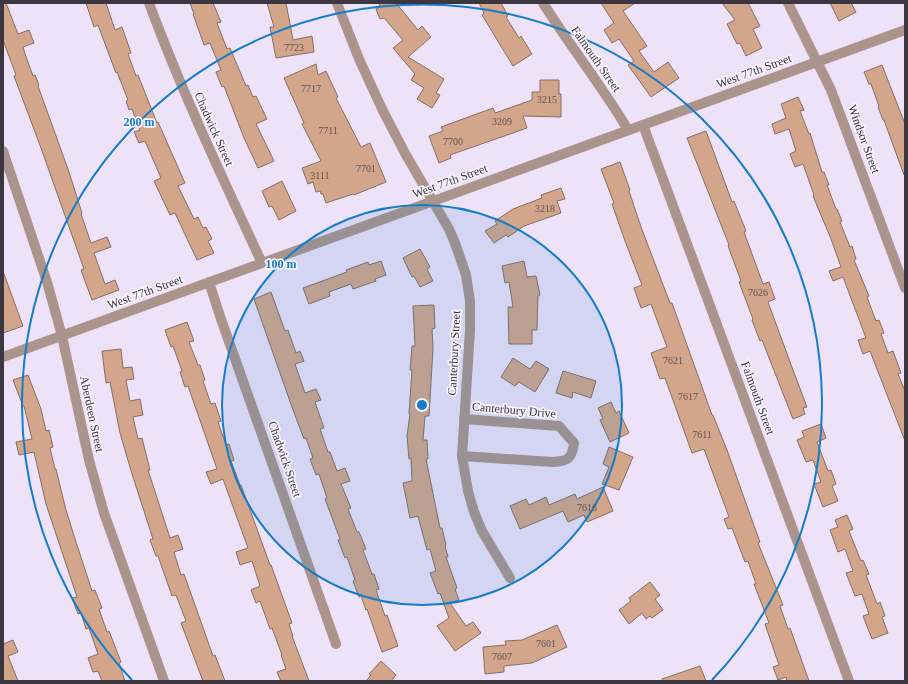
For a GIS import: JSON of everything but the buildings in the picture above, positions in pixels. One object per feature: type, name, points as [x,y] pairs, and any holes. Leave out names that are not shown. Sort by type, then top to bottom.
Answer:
[{"type":"street","name":"Chadwick Street","points":[[149,3],[216,166],[262,263]]},
{"type":"street","name":"Canterbury Street","points":[[338,3],[359,59],[383,111],[455,243],[466,275],[470,301],[470,330],[462,456],[468,491],[482,532],[510,578]]},
{"type":"street","name":"Falmouth Street","points":[[543,3],[565,38],[614,106],[628,130]]},
{"type":"street","name":"Windsor Street","points":[[788,3],[832,90],[905,288]]},
{"type":"street","name":"West 77th Street","points":[[3,357],[905,30]]},
{"type":"street","name":"Falmouth Street","points":[[643,125],[849,681]]},
{"type":"street","name":"Aberdeen Street","points":[[3,151],[47,282],[62,336],[89,460],[104,513],[164,681]]},
{"type":"street","name":"Chadwick Street","points":[[209,282],[336,644]]},
{"type":"street","name":"Canterbury Drive","points":[[462,456],[553,462],[564,461],[569,458],[572,453],[574,443],[559,426],[464,418]]}]
